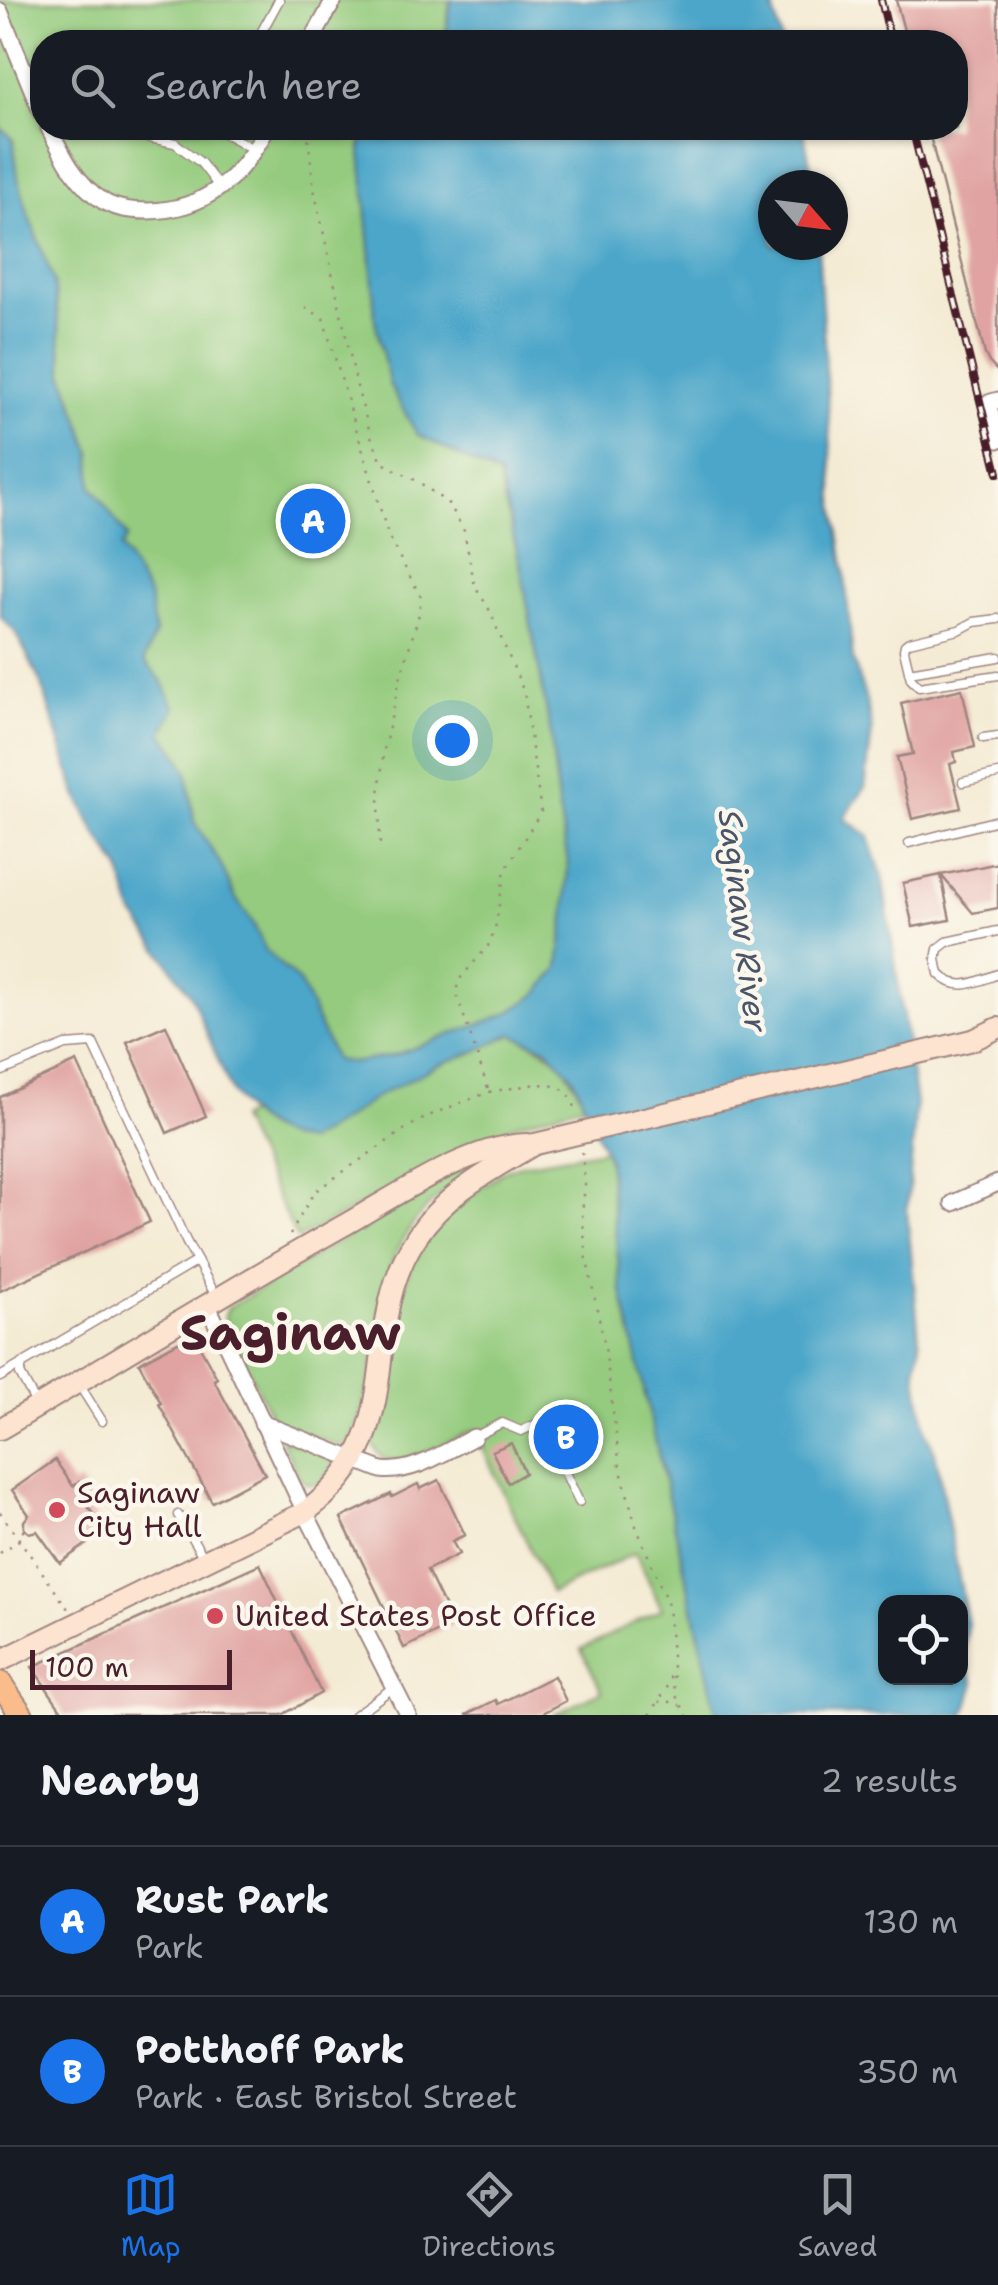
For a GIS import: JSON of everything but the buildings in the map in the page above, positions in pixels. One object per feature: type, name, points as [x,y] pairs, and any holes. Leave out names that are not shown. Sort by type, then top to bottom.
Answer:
[{"type":"main road","points":[[0,1430],[212,1301],[432,1176],[486,1151],[513,1144],[534,1144],[973,1040],[998,1028]]},
{"type":"main road","points":[[973,1040],[998,1040]]},
{"type":"main road","points":[[0,1661],[305,1512],[325,1498],[364,1442],[381,1376],[388,1308],[416,1238],[439,1208],[534,1144]]},
{"type":"main road","points":[[0,1684],[22,1715]]},
{"type":"street","points":[[318,30],[334,0]]},
{"type":"street","points":[[0,11],[30,83]]},
{"type":"street","points":[[56,140],[75,175],[104,202],[136,211],[192,205],[240,171],[261,140]]},
{"type":"street","points":[[998,400],[988,403],[998,440]]},
{"type":"street","points":[[953,1203],[998,1183]]},
{"type":"street","points":[[212,1301],[262,1424],[408,1715]]},
{"type":"street","points":[[262,1424],[380,1470],[396,1472],[474,1436]]},
{"type":"lane","points":[[263,30],[279,0]]},
{"type":"lane","points":[[160,140],[175,143],[201,163],[220,188]]},
{"type":"lane","points":[[237,140],[256,150]]},
{"type":"lane","points":[[998,619],[974,622],[904,646],[914,682],[924,688],[998,676]]},
{"type":"lane","points":[[910,672],[998,657]]},
{"type":"lane","points":[[983,738],[998,736]]},
{"type":"lane","points":[[963,782],[998,774]]},
{"type":"lane","points":[[909,843],[998,820]]},
{"type":"lane","points":[[998,931],[946,942],[938,948],[936,959],[939,974],[952,985],[966,985],[998,974]]},
{"type":"lane","points":[[0,1072],[66,1045],[93,1042],[197,1260],[212,1301]]},
{"type":"lane","points":[[0,1376],[197,1260]]},
{"type":"lane","points":[[22,1364],[20,1374],[38,1407]]},
{"type":"lane","points":[[78,1383],[102,1421]]},
{"type":"lane","points":[[474,1436],[502,1424],[520,1431],[572,1409]]},
{"type":"lane","points":[[540,1422],[579,1502]]},
{"type":"lane","points":[[178,1515],[206,1560]]},
{"type":"lane","points":[[355,1715],[394,1688]]},
{"type":"lane","points":[[370,1704],[375,1715]]},
{"type":"path","points":[[309,140],[314,189],[372,439],[384,463],[450,504],[464,530],[475,587],[524,692],[541,812],[505,870],[495,929],[488,946],[459,980],[456,992],[489,1092]]},
{"type":"path","points":[[305,307],[323,318],[389,538],[421,596],[384,749],[379,795],[380,845]]},
{"type":"path","points":[[289,1237],[314,1192],[408,1127],[434,1114],[489,1092],[536,1084],[564,1090],[572,1098],[579,1120]]},
{"type":"path","points":[[582,1154],[587,1261],[605,1347],[620,1467],[636,1526],[668,1604],[675,1694],[687,1715]]},
{"type":"path","points":[[0,1512],[77,1623]]},
{"type":"path","points":[[0,1553],[19,1540],[24,1529]]},
{"type":"path","points":[[650,1715],[674,1664]]},
{"type":"path","points":[[658,1703],[664,1700],[682,1706]]},
{"type":"green space","points":[[0,0],[450,0],[446,30],[30,30],[30,140],[362,140],[375,320],[417,434],[498,476],[520,563],[551,735],[568,861],[559,968],[536,995],[507,1014],[393,1056],[353,1063],[335,1060],[300,984],[266,951],[236,899],[194,821],[187,772],[162,733],[162,681],[144,661],[155,633],[92,486],[91,452],[64,375],[54,282],[29,217],[13,139],[0,127]]},
{"type":"green space","points":[[512,1034],[557,1060],[584,1104],[516,1124],[297,1239],[239,1119],[248,1114],[275,1133],[342,1121],[377,1096]]},
{"type":"green space","points":[[604,1150],[621,1287],[717,1715],[553,1715],[602,1691],[581,1649],[662,1609],[635,1553],[551,1593],[474,1430],[419,1456],[397,1461],[382,1457],[372,1442],[394,1323],[411,1262],[442,1217],[503,1171]]},
{"type":"green space","points":[[490,1160],[456,1182],[426,1209],[393,1259],[365,1400],[349,1444],[338,1446],[273,1421],[225,1322],[228,1308],[456,1171]]},
{"type":"green space","points":[[281,1440],[332,1458],[335,1465],[320,1482],[305,1482]]},
{"type":"water","points":[[451,0],[771,0],[779,30],[447,30]]},
{"type":"water","name":"Saginaw River","points":[[0,127],[13,139],[29,217],[54,282],[64,375],[91,452],[92,486],[127,537],[121,548],[149,596],[155,633],[144,661],[162,681],[175,708],[162,733],[187,772],[194,821],[266,951],[300,983],[335,1060],[353,1063],[393,1056],[507,1014],[536,995],[559,968],[568,861],[551,735],[520,563],[499,476],[417,434],[390,386],[375,320],[362,140],[805,140],[811,170],[758,170],[758,260],[819,260],[834,499],[853,660],[872,730],[865,788],[844,818],[868,835],[882,875],[916,1104],[907,1211],[920,1348],[916,1371],[962,1595],[878,1595],[878,1685],[968,1685],[968,1670],[975,1683],[965,1715],[717,1715],[621,1287],[608,1159],[573,1077],[546,1048],[511,1034],[378,1096],[307,1142],[275,1133],[248,1114],[232,1093],[191,995],[133,913],[120,868],[76,793],[42,685],[16,633],[0,616]]},
{"type":"railway","points":[[881,0],[888,30]]},
{"type":"railway","points":[[915,140],[998,473]]},
{"type":"place","name":"Rust Park","points":[[313,521]]},
{"type":"place","name":"Potthoff Park","points":[[566,1437]]},
{"type":"place","name":"Saginaw City Hall","points":[[57,1510]]},
{"type":"place","name":"United States Post Office","points":[[215,1616]]},
{"type":"district","name":"Saginaw","points":[[290,1332]]}]
